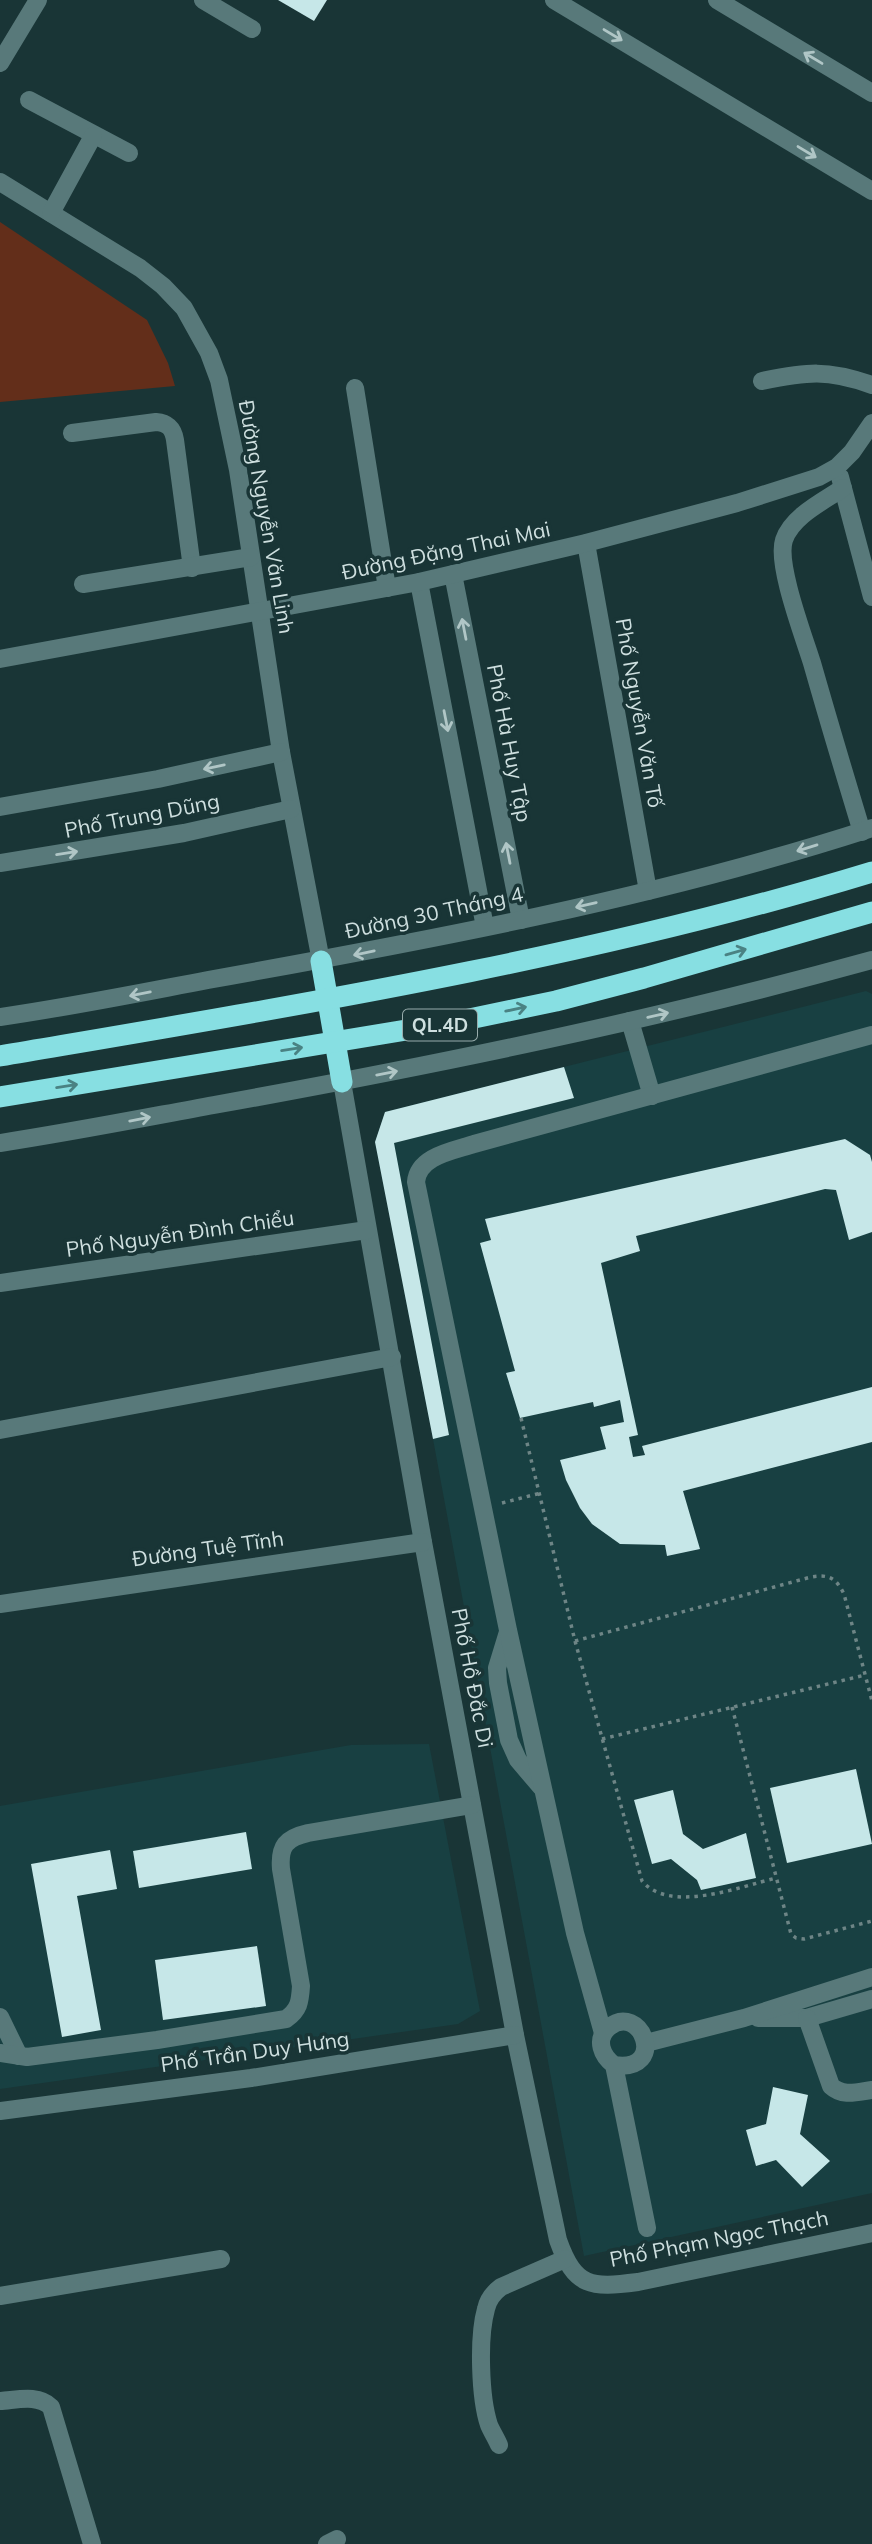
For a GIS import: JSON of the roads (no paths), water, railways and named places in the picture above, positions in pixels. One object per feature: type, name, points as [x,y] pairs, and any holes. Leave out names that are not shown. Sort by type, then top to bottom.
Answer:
[{"type":"highway","name":"QL.4D","points":[[0,1056],[328,1000],[557,954],[732,912],[872,872]]},
{"type":"highway","name":"QL.4D","points":[[0,1097],[455,1022],[556,1001],[872,912]]},
{"type":"highway","points":[[321,961],[342,1082]]},
{"type":"street","points":[[0,64],[38,0]]},
{"type":"street","points":[[203,0],[252,29]]},
{"type":"street","points":[[554,0],[872,191]]},
{"type":"street","points":[[717,0],[872,93]]},
{"type":"street","points":[[29,100],[128,153]]},
{"type":"street","points":[[51,213],[93,135]]},
{"type":"street","name":"Đường Nguyễn Văn Linh","points":[[0,182],[140,268],[163,286],[184,308],[209,353],[226,412],[281,752],[321,961]]},
{"type":"street","points":[[762,381],[822,372],[872,385]]},
{"type":"street","points":[[355,388],[387,588]]},
{"type":"street","points":[[72,433],[156,422],[169,425],[176,440],[191,568]]},
{"type":"street","name":"Đường Đặng Thai Mai","points":[[0,659],[419,582],[586,543],[784,490],[837,467],[852,452],[872,422]]},
{"type":"street","points":[[837,467],[872,597]]},
{"type":"street","points":[[843,488],[790,527],[782,552],[791,594],[867,830]]},
{"type":"street","name":"Phố Nguyễn Văn Tố","points":[[586,543],[648,891]]},
{"type":"street","points":[[83,584],[251,557]]},
{"type":"street","name":"Phố Hà Huy Tập","points":[[453,574],[521,920]]},
{"type":"street","points":[[419,582],[485,927]]},
{"type":"street","name":"Phố Trung Dũng","points":[[0,807],[158,779],[281,752]]},
{"type":"street","name":"Phố Trung Dũng","points":[[0,863],[184,833],[291,809]]},
{"type":"street","name":"Đường 30 Tháng 4","points":[[0,1017],[321,961],[521,920],[648,891],[867,830]]},
{"type":"street","name":"QL.4D","points":[[0,1143],[74,1132],[342,1082],[630,1021],[872,960]]},
{"type":"street","points":[[630,1021],[652,1096]]},
{"type":"street","points":[[603,2033],[611,2025],[622,2021],[634,2024],[642,2032],[646,2043],[644,2054],[636,2063],[625,2067],[614,2065],[604,2057],[600,2045],[603,2033],[575,1933],[508,1630],[416,1182],[417,1172],[423,1164],[435,1157],[474,1144],[872,1035]]},
{"type":"street","name":"Phố Hồ Đắc Di","points":[[342,1082],[515,2035],[558,2240],[565,2259],[576,2276]]},
{"type":"street","name":"Phố Nguyễn Đình Chiểu","points":[[0,1283],[367,1230]]},
{"type":"street","points":[[0,1430],[392,1357]]},
{"type":"street","name":"Đường Tuệ Tĩnh","points":[[0,1604],[424,1542]]},
{"type":"street","points":[[0,2053],[27,2057],[286,2019],[295,2012],[300,2002],[302,1986],[281,1869],[280,1853],[284,1844],[293,1836],[472,1805]]},
{"type":"street","points":[[646,2043],[744,2018],[872,1977]]},
{"type":"street","points":[[744,2018],[807,2018],[872,1999]]},
{"type":"street","points":[[0,2017],[19,2056]]},
{"type":"street","points":[[807,2018],[831,2086],[846,2094],[872,2090]]},
{"type":"street","name":"Phố Trần Duy Hưng","points":[[0,2110],[251,2078],[515,2035]]},
{"type":"street","points":[[614,2065],[647,2228]]},
{"type":"street","name":"Phố Phạm Ngọc Thạch","points":[[576,2276],[590,2283],[615,2285],[639,2282],[872,2233]]},
{"type":"street","points":[[0,2296],[221,2259]]},
{"type":"street","points":[[499,2445],[489,2424],[484,2399],[482,2367],[485,2311],[493,2294],[501,2287],[565,2259]]},
{"type":"street","points":[[0,2401],[37,2399],[45,2401],[51,2407],[92,2544]]}]
